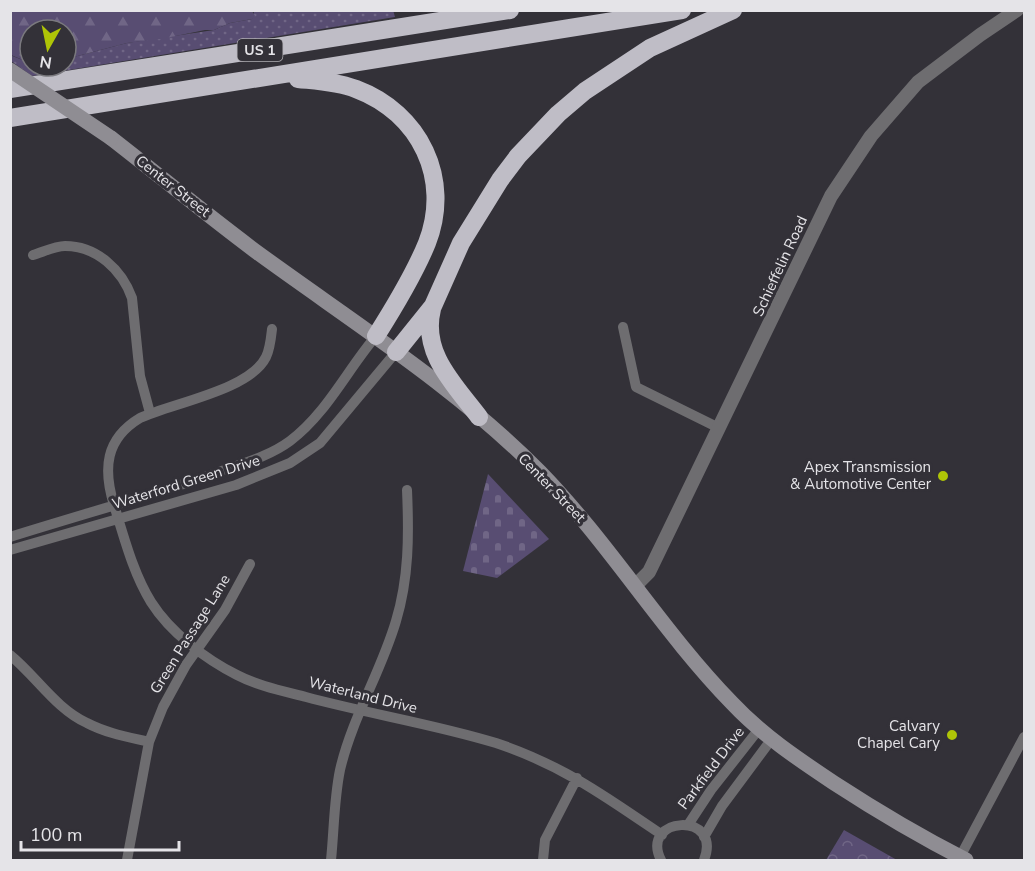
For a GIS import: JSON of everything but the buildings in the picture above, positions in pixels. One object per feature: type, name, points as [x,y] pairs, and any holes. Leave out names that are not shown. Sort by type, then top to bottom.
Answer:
[{"type":"highway","name":"US 1","points":[[10,89],[510,10]]},
{"type":"highway","name":"US 1","points":[[10,118],[682,10]]},
{"type":"highway","points":[[479,417],[438,362],[431,343],[428,325],[433,306],[461,243],[482,206],[518,156],[558,114],[585,91],[650,48],[733,10]]},
{"type":"highway","points":[[277,76],[332,83],[356,89],[383,102],[406,121],[430,162],[435,182],[435,203],[427,242],[400,298],[376,336]]},
{"type":"highway","points":[[396,352],[433,306]]},
{"type":"main road","name":"Center Street","points":[[10,70],[111,138],[258,252],[376,336],[479,417],[539,471],[604,544],[694,660],[731,703],[771,740],[858,798],[963,859]]},
{"type":"street","name":"Schieffelin Road","points":[[636,586],[650,572],[831,195],[871,136],[918,82],[1017,10]]},
{"type":"street","points":[[33,255],[63,246],[72,247],[92,253],[117,271],[132,298],[140,376],[150,413]]},
{"type":"street","points":[[623,327],[636,387],[719,428]]},
{"type":"street","name":"Waterland Drive","points":[[272,329],[266,359],[249,374],[224,388],[150,413],[128,425],[111,447],[108,478],[114,505],[132,563],[152,603],[175,630],[223,668],[261,684],[495,743],[550,764],[577,778],[600,791],[662,835]]},
{"type":"street","name":"Waterford Green Drive","points":[[10,537],[186,483],[261,457],[290,441],[321,412],[376,336]]},
{"type":"street","name":"Waterford Green Drive","points":[[10,550],[236,484],[290,463],[320,443],[396,352]]},
{"type":"street","points":[[331,861],[340,771],[355,722],[396,622],[402,596],[408,553],[407,490]]},
{"type":"street","name":"Green Passage Lane","points":[[127,861],[149,742],[172,687],[225,610],[250,564]]},
{"type":"street","points":[[10,655],[60,704],[85,723],[149,742]]},
{"type":"street","name":"Parkfield Drive","points":[[688,825],[711,790],[759,729]]},
{"type":"street","points":[[963,859],[1024,737]]},
{"type":"street","name":"Parkfield Drive","points":[[662,835],[674,825],[688,825],[700,831],[704,837],[722,806],[771,740]]},
{"type":"street","points":[[543,861],[546,840],[577,778]]},
{"type":"street","points":[[661,861],[658,849],[662,835]]},
{"type":"street","points":[[704,837],[706,852],[704,861]]},
{"type":"green space","points":[[393,10],[395,17],[78,69],[78,56],[127,43],[214,30],[230,23],[252,19],[254,12],[252,11]]},
{"type":"green space","points":[[11,11],[252,11],[255,16],[252,19],[230,23],[214,30],[127,43],[78,56],[78,18],[18,18],[18,58],[11,55]]},
{"type":"green space","points":[[10,55],[18,58],[18,66],[11,61]]},
{"type":"green space","points":[[488,474],[549,539],[497,578],[463,571]]},
{"type":"green space","points":[[844,830],[897,860],[826,860]]},
{"type":"place","name":"Apex Transmission & Automotive Center","points":[[943,476]]},
{"type":"place","name":"Calvary Chapel Cary","points":[[952,735]]}]
